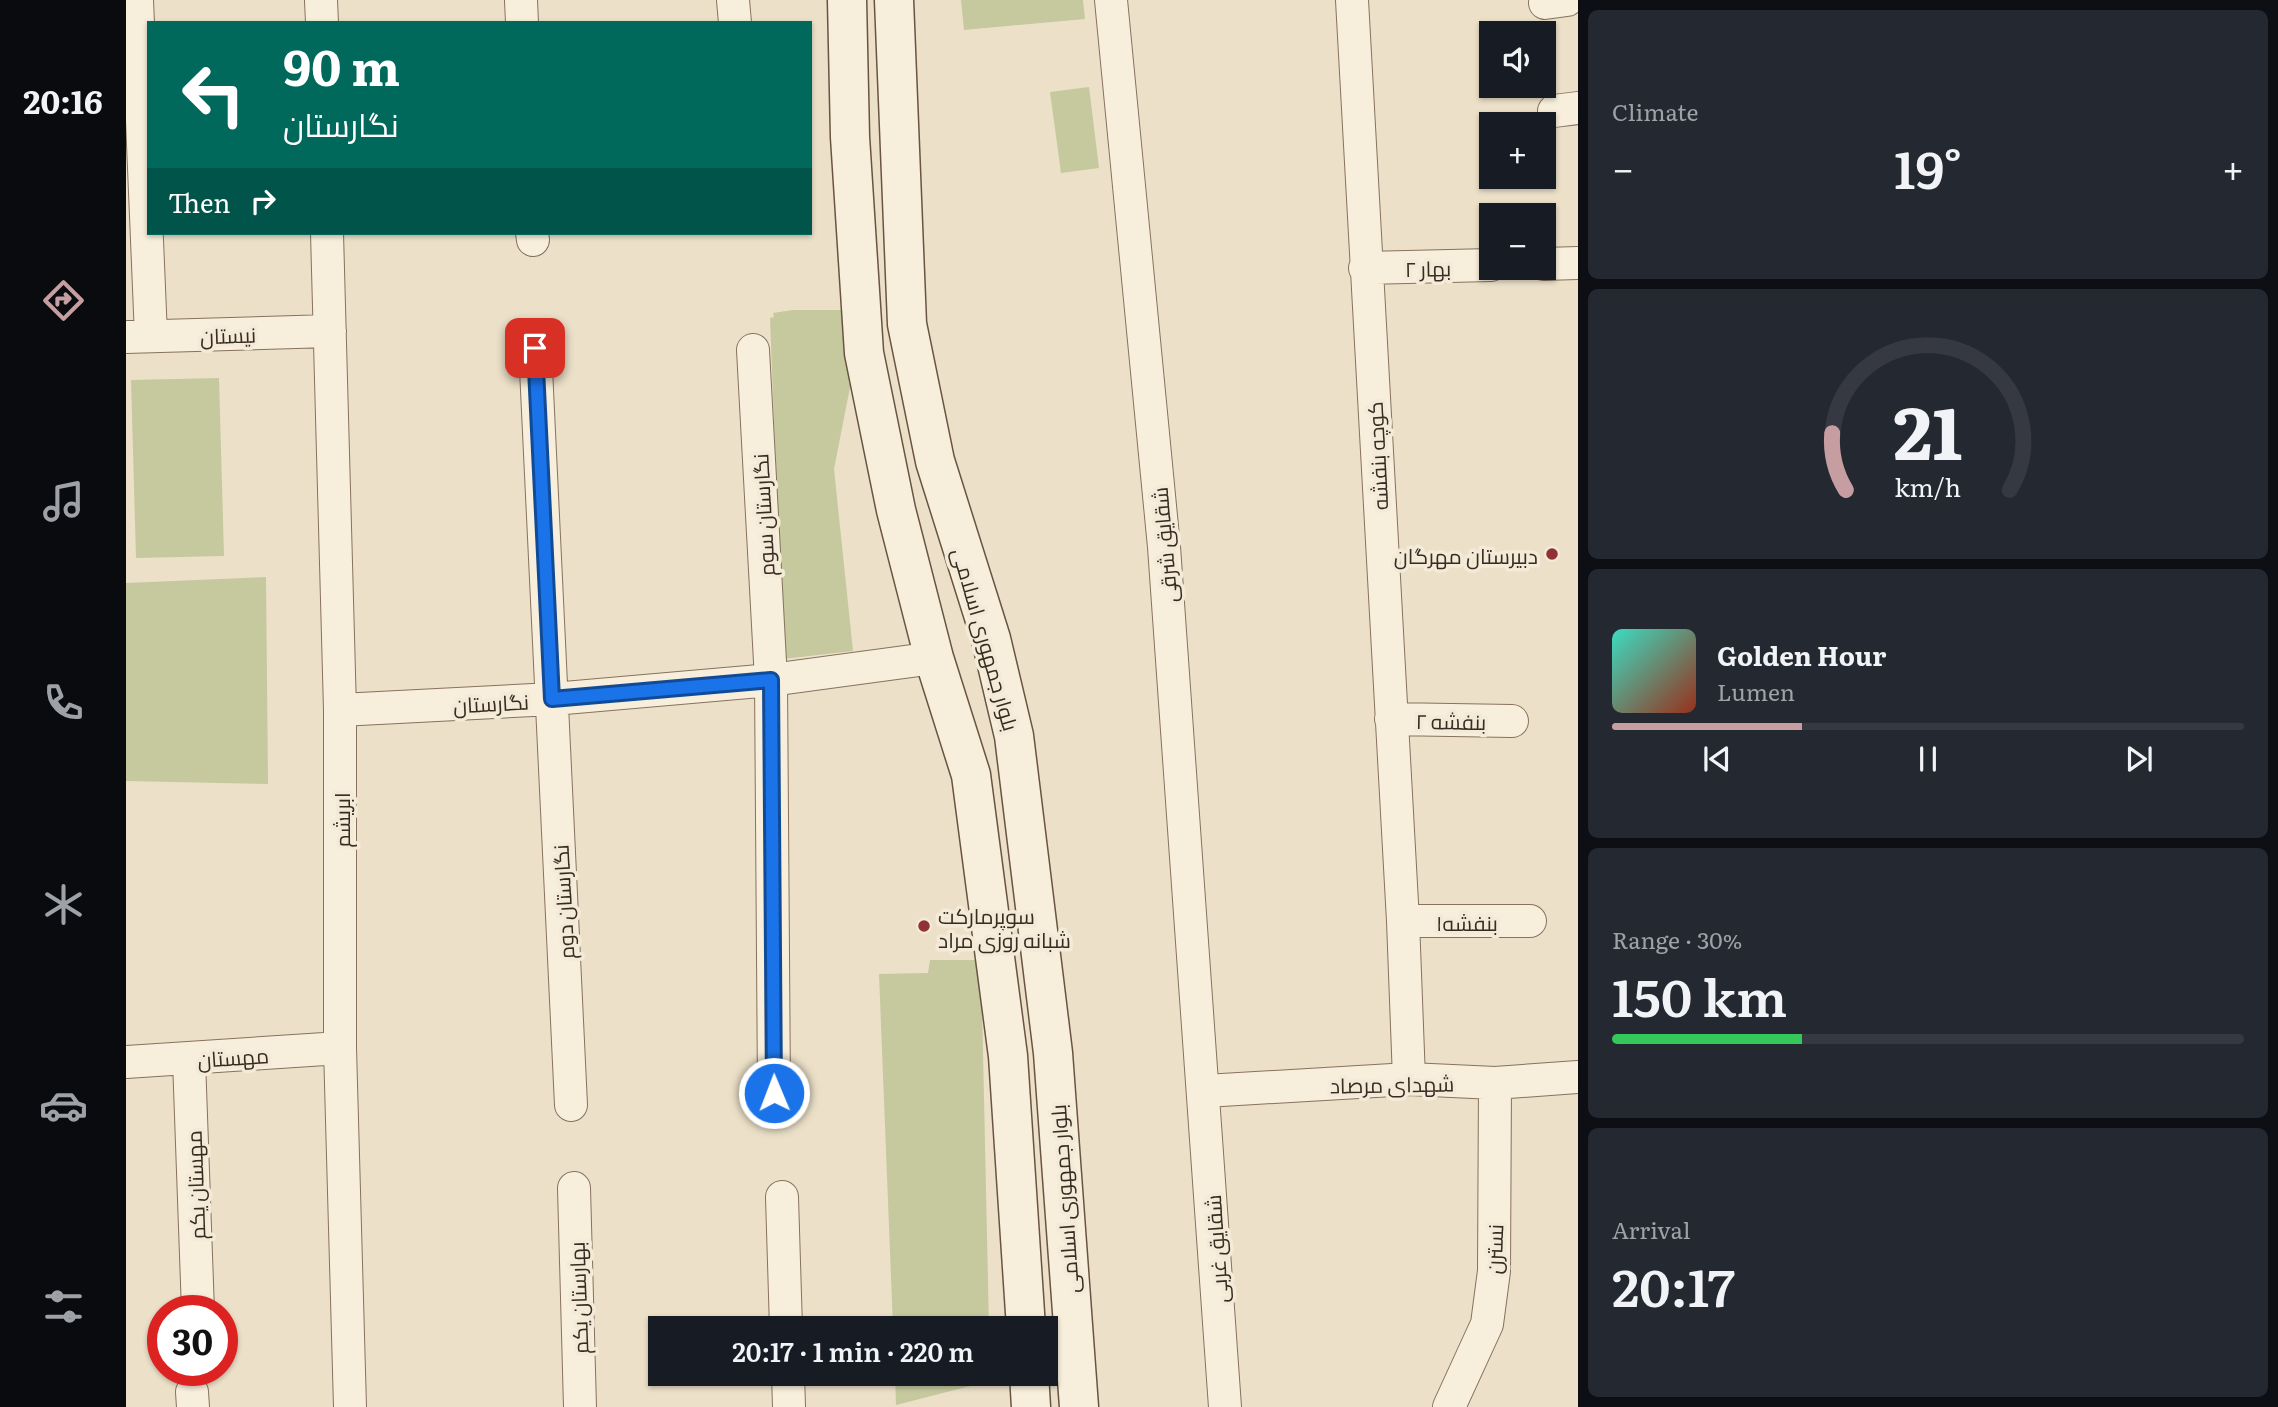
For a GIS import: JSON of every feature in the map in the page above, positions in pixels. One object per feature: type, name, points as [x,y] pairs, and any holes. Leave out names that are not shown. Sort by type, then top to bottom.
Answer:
[{"type":"main road","points":[[847,0],[849,137],[864,353],[896,510],[934,658],[971,775],[1008,1056],[1025,1316]]},
{"type":"main road","name":"بلوار جمهوری اسلامی","points":[[894,0],[907,324],[935,461],[991,639],[1014,736],[1053,1053],[1079,1407]]},
{"type":"main road","points":[[1008,1056],[1053,1053]]},
{"type":"main road","points":[[1030,1386],[1031,1407]]},
{"type":"street","points":[[136,0],[138,337]]},
{"type":"street","points":[[321,0],[322,21]]},
{"type":"street","points":[[521,0],[522,21]]},
{"type":"street","points":[[733,0],[735,21]]},
{"type":"street","name":"شقایق شرقی","points":[[1111,0],[1164,547],[1205,1091]]},
{"type":"street","name":"کوچه بنفشه","points":[[1352,0],[1403,921],[1409,1079]]},
{"type":"street","name":"ابریشم","points":[[327,235],[340,710],[340,1048],[350,1407]]},
{"type":"street","points":[[1556,264],[1578,263]]},
{"type":"street","name":"بهار ۲","points":[[1365,268],[1479,265]]},
{"type":"street","name":"نیستان","points":[[138,337],[330,331]]},
{"type":"street","name":"نگارستان دوم","points":[[535,348],[571,1105]]},
{"type":"street","name":"نگارستان سوم","points":[[753,350],[771,680],[774,1093]]},
{"type":"street","name":"نگارستان","points":[[340,710],[552,699],[771,680],[934,658]]},
{"type":"street","name":"بنفشه ۲","points":[[1391,719],[1511,722]]},
{"type":"street","name":"بنفشه۱","points":[[1403,921],[1530,921]]},
{"type":"street","name":"مهستان","points":[[126,1062],[189,1060],[340,1048]]},
{"type":"street","name":"مهستان یکم","points":[[189,1060],[197,1295]]},
{"type":"street","name":"شهدای مرصاد","points":[[1205,1091],[1409,1079],[1495,1083],[1578,1077]]},
{"type":"street","name":"نسترن","points":[[1449,1407],[1487,1324],[1494,1271],[1495,1083]]},
{"type":"street","name":"شقایق غربی","points":[[1205,1091],[1225,1407]]},
{"type":"street","name":"بهارستان یکم","points":[[574,1188],[580,1407]]},
{"type":"street","points":[[782,1197],[786,1316]]},
{"type":"street","points":[[788,1386],[789,1407]]},
{"type":"green space","points":[[961,0],[1083,0],[1085,19],[964,30]]},
{"type":"green space","points":[[1089,87],[1099,168],[1061,173],[1050,92]]},
{"type":"green space","points":[[793,310],[849,310],[852,377],[834,469],[853,651],[783,659],[770,318],[774,317],[773,313]]},
{"type":"green space","points":[[219,378],[224,556],[136,558],[131,380]]},
{"type":"green space","points":[[266,577],[268,784],[126,781],[126,583]]},
{"type":"green space","points":[[930,960],[981,960],[989,1316],[893,1316],[879,974],[928,973]]},
{"type":"green space","points":[[895,1386],[970,1386],[896,1405]]},
{"type":"place","name":"دبیرستان مهرگان","points":[[1552,554]]},
{"type":"place","name":"سوپرمارکت شبانه روزی مراد","points":[[924,926]]},
{"type":"route","points":[[535,348],[552,699],[771,680],[774,1093]]}]
